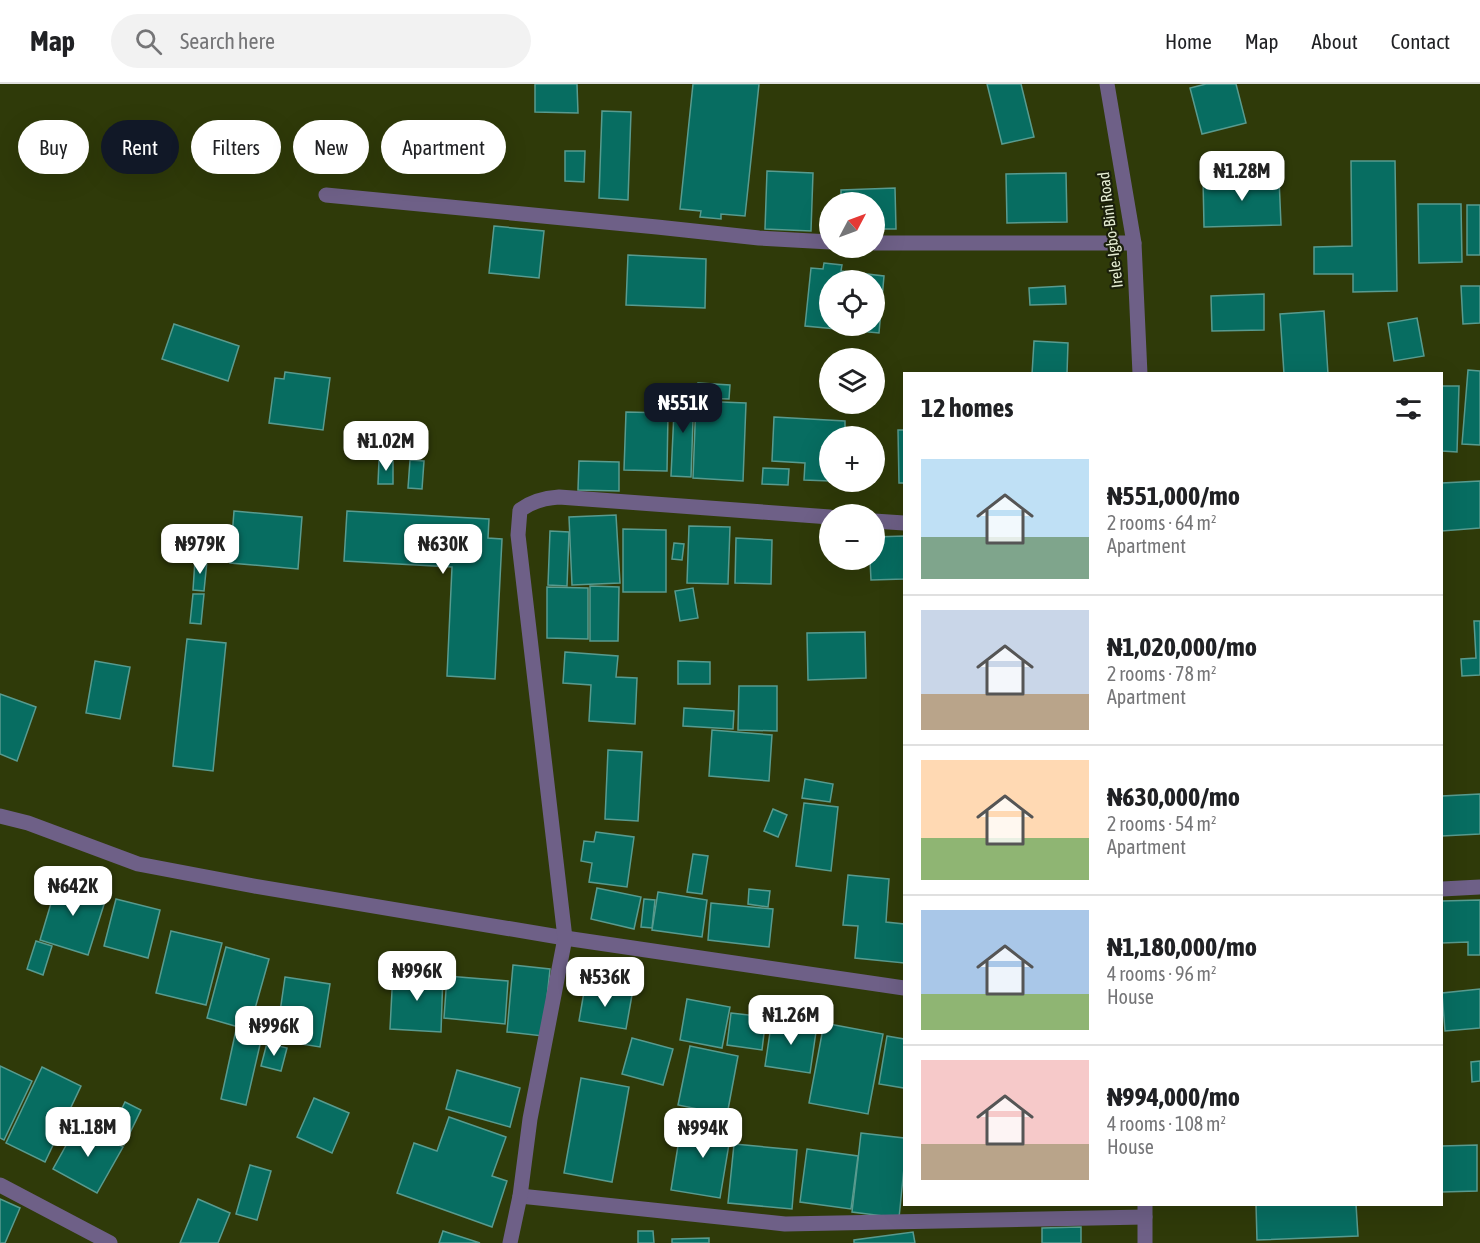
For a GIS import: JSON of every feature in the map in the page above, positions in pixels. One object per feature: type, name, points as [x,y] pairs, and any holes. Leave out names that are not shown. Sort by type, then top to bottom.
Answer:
[{"type":"street","name":"Irele-Igbo-Bini Road","points":[[1107,84],[1134,243],[1140,372]]},
{"type":"street","points":[[326,195],[759,238],[819,241]]},
{"type":"street","points":[[885,243],[1134,243]]},
{"type":"street","points":[[510,1243],[520,1196],[530,1119],[566,938],[518,535],[520,510],[544,498],[559,497],[819,516]]},
{"type":"street","points":[[885,521],[903,523]]},
{"type":"street","points":[[0,816],[138,864],[254,886],[566,938],[903,988]]},
{"type":"street","points":[[1443,889],[1480,887]]},
{"type":"street","points":[[0,1185],[110,1243]]},
{"type":"street","points":[[520,1196],[785,1224],[1145,1211],[1145,1243]]},
{"type":"building","points":[[535,84],[577,84],[578,113],[535,112]]},
{"type":"building","points":[[693,84],[759,84],[745,216],[721,214],[721,219],[700,217],[701,211],[680,209]]},
{"type":"building","points":[[987,84],[1021,84],[1034,137],[1002,144]]},
{"type":"building","points":[[1206,84],[1236,84],[1246,123],[1202,134],[1190,88]]},
{"type":"building","points":[[602,111],[631,112],[628,200],[599,198]]},
{"type":"building","points":[[565,151],[585,151],[584,182],[565,181]]},
{"type":"building","points":[[1351,161],[1395,161],[1397,291],[1353,292],[1353,274],[1314,274],[1314,247],[1352,246]]},
{"type":"building","points":[[767,171],[813,173],[811,231],[765,229]]},
{"type":"building","points":[[1066,173],[1067,222],[1007,223],[1006,174]]},
{"type":"building","points":[[1279,178],[1281,225],[1204,227],[1203,179]]},
{"type":"building","points":[[895,188],[896,229],[885,229],[885,192],[841,192],[841,190]]},
{"type":"building","points":[[1418,204],[1461,204],[1462,262],[1419,263]]},
{"type":"building","points":[[1467,205],[1480,205],[1480,255],[1467,255]]},
{"type":"building","points":[[494,226],[544,231],[539,278],[489,273]]},
{"type":"building","points":[[628,255],[706,259],[705,308],[626,305]]},
{"type":"building","points":[[824,263],[842,265],[841,270],[819,270],[819,327],[805,326],[811,268],[823,269]]},
{"type":"building","points":[[1065,286],[1066,304],[1030,305],[1029,288]]},
{"type":"building","points":[[1461,286],[1480,286],[1480,323],[1463,324]]},
{"type":"building","points":[[1264,294],[1264,330],[1212,331],[1211,296]]},
{"type":"building","points":[[1324,311],[1328,372],[1284,372],[1280,314]]},
{"type":"building","points":[[1417,318],[1424,356],[1394,361],[1388,323]]},
{"type":"building","points":[[174,324],[239,346],[228,381],[162,359]]},
{"type":"building","points":[[1034,341],[1068,343],[1067,372],[1032,372]]},
{"type":"building","points":[[1468,370],[1480,371],[1480,445],[1462,444]]},
{"type":"building","points":[[285,372],[330,378],[323,430],[269,423],[275,378],[284,379]]},
{"type":"building","points":[[698,383],[730,385],[729,399],[697,398]]},
{"type":"building","points":[[1443,386],[1459,386],[1457,452],[1443,451]]},
{"type":"building","points":[[675,390],[694,391],[691,477],[671,476]]},
{"type":"building","points":[[696,401],[746,403],[743,481],[693,478]]},
{"type":"building","points":[[626,412],[668,413],[667,471],[624,470]]},
{"type":"building","points":[[774,417],[845,421],[845,426],[819,426],[819,481],[804,480],[805,463],[772,461]]},
{"type":"building","points":[[898,430],[903,430],[903,483],[899,483]]},
{"type":"building","points":[[379,460],[393,460],[393,484],[378,484]]},
{"type":"building","points":[[410,460],[424,461],[422,489],[408,488]]},
{"type":"building","points":[[579,461],[619,462],[619,491],[578,490]]},
{"type":"building","points":[[763,468],[789,469],[788,485],[762,484]]},
{"type":"building","points":[[1480,481],[1480,528],[1443,531],[1443,483]]},
{"type":"building","points":[[234,511],[302,517],[298,569],[230,563]]},
{"type":"building","points":[[347,511],[489,519],[488,538],[502,539],[495,679],[447,676],[452,567],[344,561]]},
{"type":"building","points":[[616,515],[620,583],[572,585],[569,517]]},
{"type":"building","points":[[689,526],[730,527],[728,584],[687,583]]},
{"type":"building","points":[[623,529],[666,530],[666,592],[623,592]]},
{"type":"building","points":[[550,531],[569,532],[567,586],[548,585]]},
{"type":"building","points":[[903,536],[903,579],[871,580],[870,570],[885,570],[885,537]]},
{"type":"building","points":[[736,538],[772,540],[771,584],[735,583]]},
{"type":"building","points":[[674,543],[684,544],[682,560],[672,559]]},
{"type":"building","points":[[195,560],[207,561],[204,591],[193,590]]},
{"type":"building","points":[[590,586],[619,587],[618,641],[590,641]]},
{"type":"building","points":[[547,587],[588,588],[588,639],[547,638]]},
{"type":"building","points":[[693,588],[698,618],[680,621],[675,591]]},
{"type":"building","points":[[193,594],[204,594],[201,624],[190,623]]},
{"type":"building","points":[[1474,621],[1480,621],[1480,675],[1462,676],[1461,659],[1476,658]]},
{"type":"building","points":[[865,632],[866,678],[808,680],[807,633]]},
{"type":"building","points":[[187,639],[226,643],[213,771],[173,766]]},
{"type":"building","points":[[565,652],[618,656],[616,677],[637,678],[635,724],[589,721],[591,685],[563,683]]},
{"type":"building","points":[[95,661],[130,667],[120,719],[86,713]]},
{"type":"building","points":[[678,661],[710,662],[710,684],[678,684]]},
{"type":"building","points":[[739,686],[777,686],[777,731],[738,730]]},
{"type":"building","points":[[0,694],[36,707],[17,761],[0,754]]},
{"type":"building","points":[[684,708],[734,711],[733,729],[683,726]]},
{"type":"building","points":[[712,730],[772,735],[769,781],[709,776]]},
{"type":"building","points":[[608,750],[642,752],[638,821],[605,819]]},
{"type":"building","points":[[805,779],[833,784],[830,802],[802,798]]},
{"type":"building","points":[[1480,794],[1480,834],[1443,836],[1443,796]]},
{"type":"building","points":[[804,803],[838,807],[831,871],[796,866]]},
{"type":"building","points":[[773,809],[787,815],[778,837],[764,831]]},
{"type":"building","points":[[596,832],[634,837],[627,887],[589,882],[592,863],[581,861],[584,841],[594,842]]},
{"type":"building","points":[[693,854],[708,856],[702,894],[687,892]]},
{"type":"building","points":[[848,875],[889,879],[886,922],[903,924],[903,963],[855,958],[858,926],[843,925]]},
{"type":"building","points":[[58,880],[107,895],[88,955],[40,940]]},
{"type":"building","points":[[597,888],[641,897],[634,929],[591,919]]},
{"type":"building","points":[[749,889],[770,891],[768,907],[748,904]]},
{"type":"building","points":[[658,892],[707,900],[702,937],[652,930]]},
{"type":"building","points":[[116,899],[160,910],[148,958],[104,946]]},
{"type":"building","points":[[644,899],[655,900],[652,928],[641,927]]},
{"type":"building","points":[[1480,900],[1480,955],[1468,955],[1468,942],[1443,943],[1443,901]]},
{"type":"building","points":[[711,903],[773,909],[769,947],[708,940]]},
{"type":"building","points":[[171,931],[222,943],[206,1005],[156,993]]},
{"type":"building","points":[[36,941],[52,946],[43,975],[27,969]]},
{"type":"building","points":[[226,947],[269,959],[249,1030],[207,1018]]},
{"type":"building","points":[[513,965],[550,969],[543,1036],[507,1032]]},
{"type":"building","points":[[393,971],[443,974],[441,1032],[390,1029]]},
{"type":"building","points":[[447,976],[508,981],[505,1024],[444,1018]]},
{"type":"building","points":[[285,977],[330,984],[320,1047],[276,1040]]},
{"type":"building","points":[[585,986],[632,995],[626,1029],[579,1021]]},
{"type":"building","points":[[1480,989],[1480,1028],[1445,1031],[1443,993]]},
{"type":"building","points":[[687,999],[730,1007],[722,1048],[680,1040]]},
{"type":"building","points":[[731,1013],[766,1017],[762,1050],[727,1045]]},
{"type":"building","points":[[772,1019],[817,1025],[810,1073],[765,1066]]},
{"type":"building","points":[[824,1023],[883,1034],[868,1114],[809,1103]]},
{"type":"building","points":[[236,1030],[262,1036],[246,1105],[221,1099]]},
{"type":"building","points":[[887,1036],[903,1039],[903,1088],[879,1084]]},
{"type":"building","points":[[632,1038],[673,1049],[663,1085],[622,1074]]},
{"type":"building","points":[[267,1043],[287,1048],[281,1071],[261,1066]]},
{"type":"building","points":[[690,1046],[738,1056],[727,1115],[678,1105]]},
{"type":"building","points":[[1480,1061],[1480,1081],[1472,1082],[1471,1062]]},
{"type":"building","points":[[0,1066],[32,1081],[4,1140],[0,1138]]},
{"type":"building","points":[[42,1067],[81,1086],[45,1162],[6,1143]]},
{"type":"building","points":[[457,1070],[520,1088],[510,1127],[446,1109]]},
{"type":"building","points":[[581,1078],[629,1087],[612,1182],[564,1173]]},
{"type":"building","points":[[314,1098],[349,1113],[332,1153],[297,1137]]},
{"type":"building","points":[[125,1102],[141,1110],[124,1145],[108,1137]]},
{"type":"building","points":[[709,1116],[733,1120],[720,1198],[671,1190],[681,1127],[706,1132]]},
{"type":"building","points":[[449,1117],[506,1137],[492,1176],[507,1181],[492,1227],[397,1193],[414,1143],[437,1151]]},
{"type":"building","points":[[79,1122],[123,1147],[97,1193],[53,1169]]},
{"type":"building","points":[[861,1133],[903,1138],[903,1178],[899,1218],[852,1212]]},
{"type":"building","points":[[734,1144],[797,1150],[792,1209],[728,1203]]},
{"type":"building","points":[[1477,1145],[1477,1191],[1443,1192],[1443,1146]]},
{"type":"building","points":[[807,1149],[858,1156],[851,1209],[800,1202]]},
{"type":"building","points":[[250,1165],[271,1171],[257,1220],[236,1214]]},
{"type":"building","points":[[0,1199],[20,1208],[5,1243],[0,1243]]},
{"type":"building","points":[[198,1199],[230,1213],[218,1243],[180,1243]]},
{"type":"building","points":[[1256,1206],[1356,1206],[1358,1236],[1257,1240]]},
{"type":"building","points":[[1081,1227],[1081,1243],[1042,1243],[1042,1228]]},
{"type":"building","points":[[443,1231],[480,1243],[439,1243]]},
{"type":"building","points":[[638,1231],[653,1231],[654,1243],[638,1243]]},
{"type":"building","points":[[913,1232],[915,1243],[854,1243],[854,1240]]},
{"type":"building","points":[[709,1238],[709,1243],[672,1243],[672,1239]]}]
